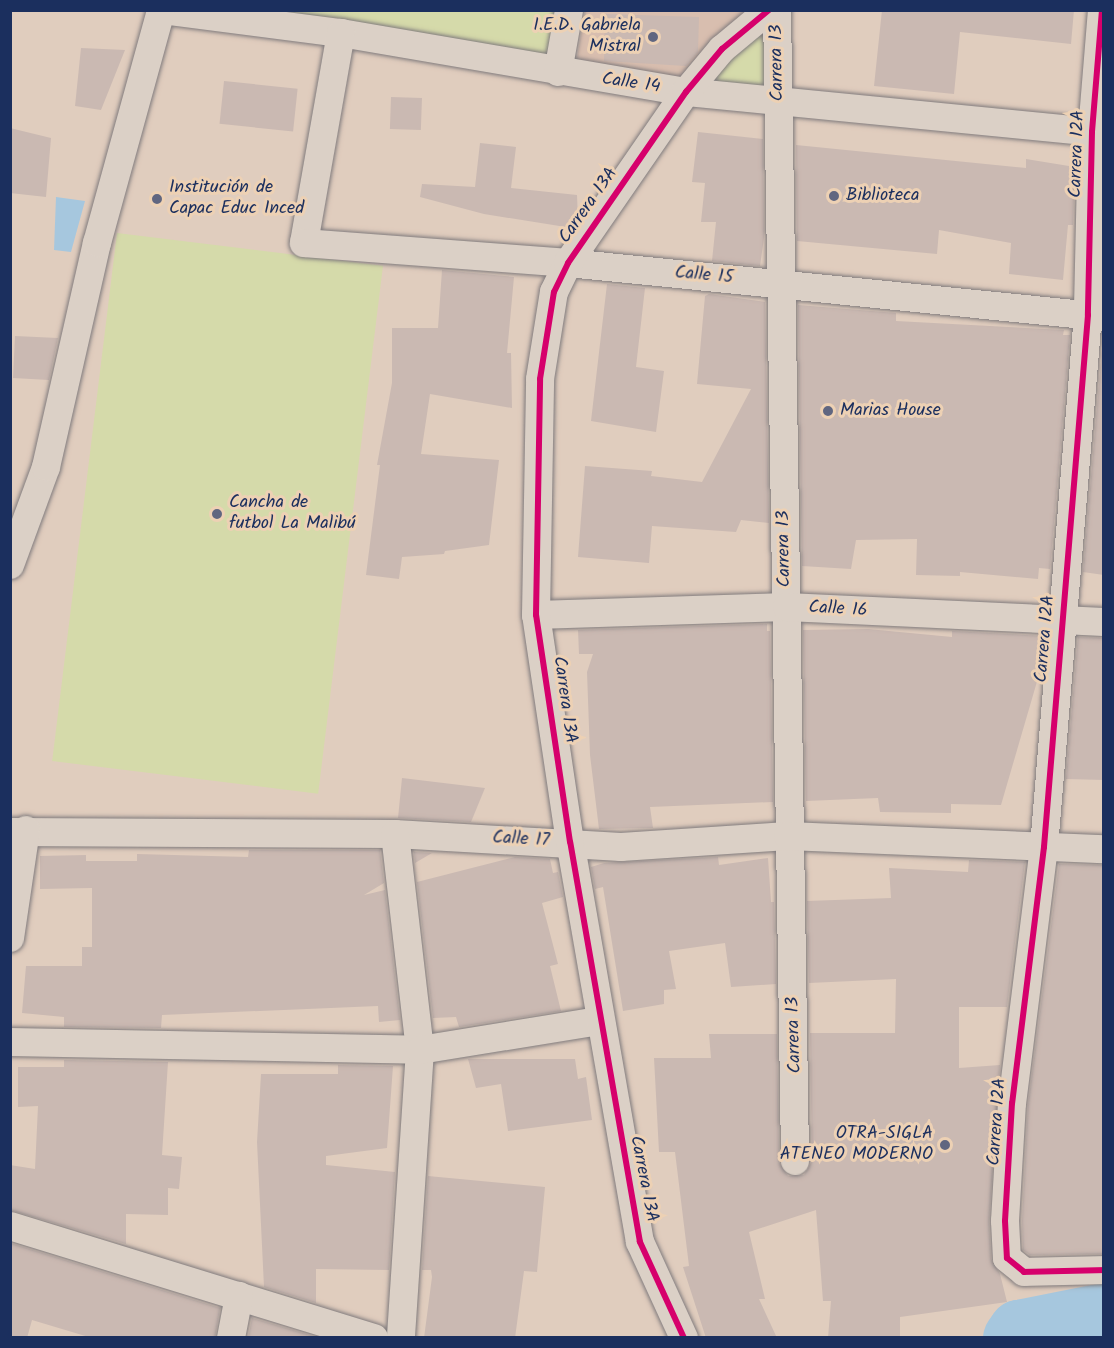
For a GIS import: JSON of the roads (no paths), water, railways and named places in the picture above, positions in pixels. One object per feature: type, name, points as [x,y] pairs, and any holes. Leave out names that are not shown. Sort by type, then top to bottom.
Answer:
[{"type":"street","name":"Calle 14","points":[[161,10],[341,33],[558,72],[686,92],[1098,133]]},
{"type":"street","points":[[10,565],[46,467],[97,243],[161,10]]},
{"type":"street","points":[[558,72],[569,10]]},
{"type":"street","name":"Carrera 13A","points":[[684,1338],[640,1242],[570,842],[536,615],[540,379],[554,292],[568,263],[686,92],[722,49],[769,10]]},
{"type":"street","name":"Carrera 13","points":[[777,10],[787,607],[788,836],[797,1088],[795,1161]]},
{"type":"street","name":"Carrera 12A","points":[[1102,10],[1096,316],[1062,622],[1044,847],[1011,1122],[1005,1221],[1008,1258],[1013,1266],[1024,1272],[1104,1270]]},
{"type":"street","name":"Calle 15","points":[[341,33],[304,243],[389,253],[568,263],[1096,316]]},
{"type":"street","name":"Calle 16","points":[[536,615],[787,607],[1062,622],[1104,622]]},
{"type":"street","points":[[10,938],[19,831]]},
{"type":"street","name":"Calle 17","points":[[19,831],[395,834],[570,842],[621,847],[788,836],[1104,849]]},
{"type":"street","points":[[395,834],[420,1050],[401,1338]]},
{"type":"street","points":[[10,1042],[420,1050],[600,1021]]},
{"type":"street","points":[[10,1226],[374,1338]]},
{"type":"street","points":[[231,1338],[239,1296]]},
{"type":"water","points":[[56,197],[85,201],[71,252],[54,250]]},
{"type":"waterway","points":[[1014,1338],[1019,1331],[1104,1314]]},
{"type":"place","name":"I.E.D. Gabriela Mistral","points":[[653,37]]},
{"type":"place","name":"Biblioteca","points":[[834,196]]},
{"type":"place","name":"Institución de Capac Educ Inced","points":[[157,199]]},
{"type":"place","name":"Marias House","points":[[828,411]]},
{"type":"place","name":"Cancha de futbol La Malibú","points":[[217,514]]},
{"type":"place","name":"OTRA-SIGLA ATENEO MODERNO","points":[[945,1145]]}]
